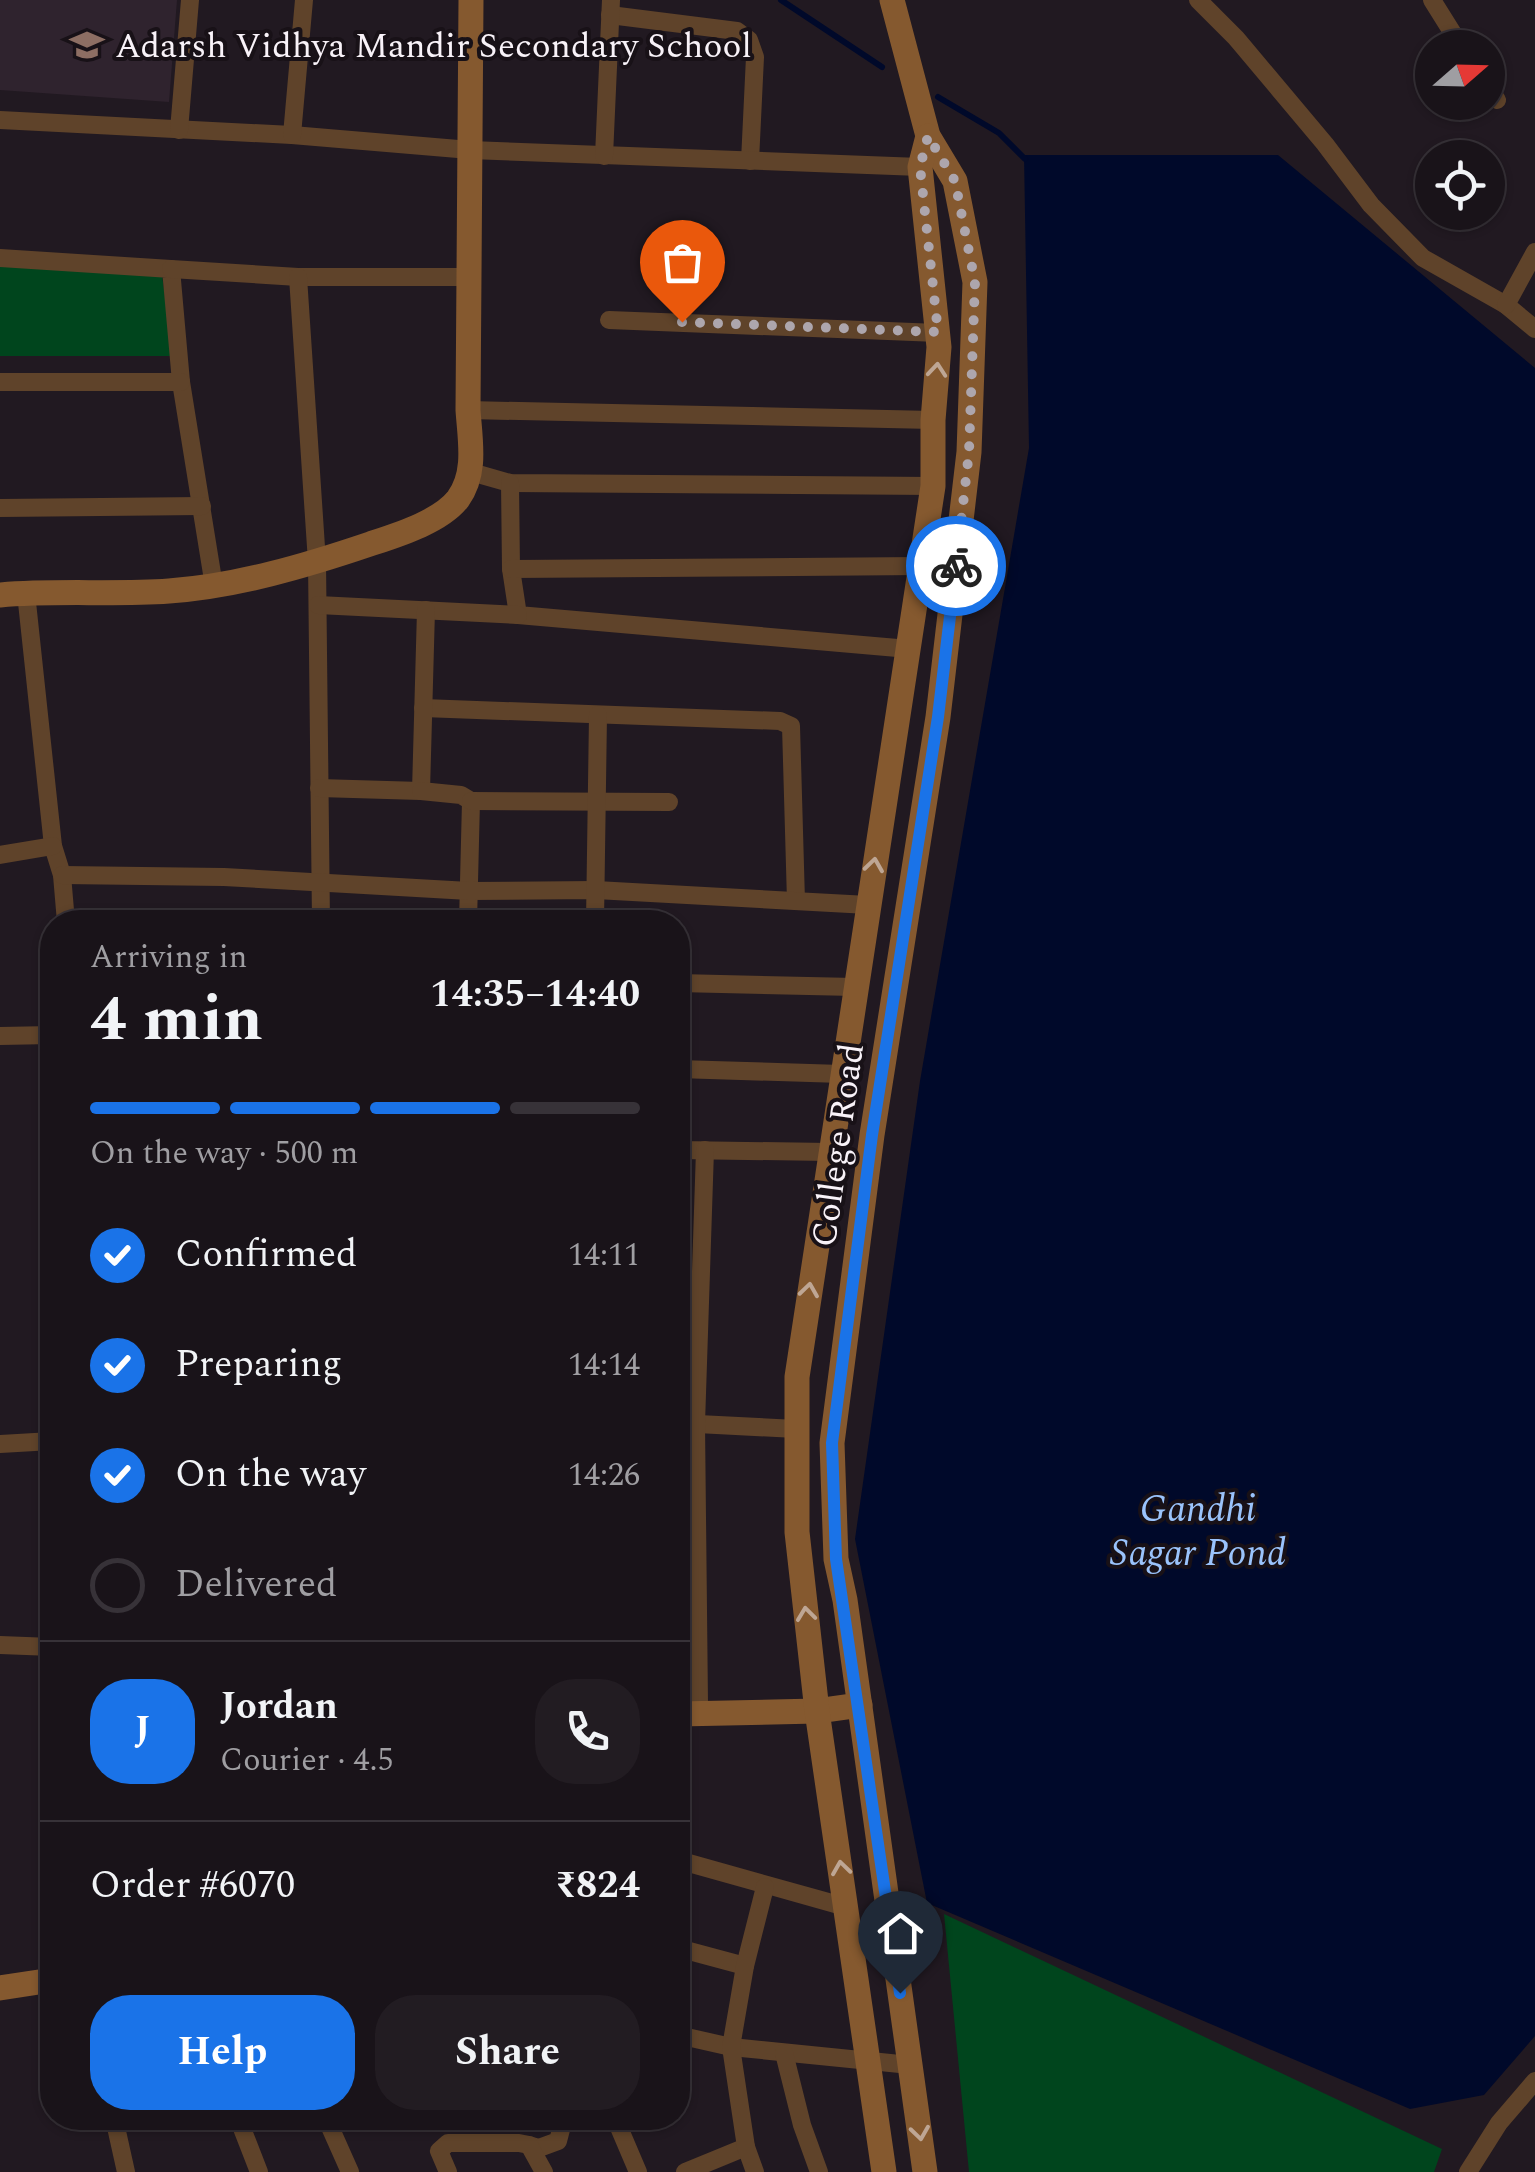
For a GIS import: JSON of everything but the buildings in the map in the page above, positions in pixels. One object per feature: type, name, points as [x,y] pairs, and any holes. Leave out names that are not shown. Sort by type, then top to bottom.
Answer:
[{"type":"main road","points":[[0,595],[214,586],[318,562],[387,539],[432,518],[457,500],[471,472],[471,0]]},
{"type":"main road","name":"College Road","points":[[892,0],[928,136],[955,181],[975,282],[969,452],[938,717],[872,1135],[832,1443],[836,1559],[925,2172]]},
{"type":"main road","name":"College Road","points":[[884,2172],[796,1532],[796,1376],[933,486],[938,332],[920,167],[928,136]]},
{"type":"main road","points":[[690,1708],[818,1711],[860,1705]]},
{"type":"main road","points":[[0,1988],[40,1982]]},
{"type":"street","points":[[179,130],[190,0]]},
{"type":"street","points":[[292,136],[304,0]]},
{"type":"street","points":[[1198,0],[1236,38],[1325,144],[1370,205],[1423,258],[1506,305],[1535,329]]},
{"type":"street","points":[[1432,0],[1451,30]]},
{"type":"street","points":[[604,156],[610,7],[737,31],[749,40],[755,57],[750,161]]},
{"type":"street","points":[[0,120],[470,150],[920,167]]},
{"type":"street","points":[[1506,305],[1535,252]]},
{"type":"street","points":[[0,258],[298,277],[469,277]]},
{"type":"street","points":[[171,269],[181,382],[214,586]]},
{"type":"street","points":[[298,277],[318,562],[321,910]]},
{"type":"street","points":[[610,320],[938,332]]},
{"type":"street","points":[[0,382],[181,382]]},
{"type":"street","points":[[468,410],[933,420]]},
{"type":"street","points":[[471,472],[510,483],[933,486]]},
{"type":"street","points":[[510,483],[511,569],[518,614]]},
{"type":"street","points":[[0,508],[202,506]]},
{"type":"street","points":[[511,569],[922,566]]},
{"type":"street","points":[[26,592],[53,846],[62,875],[65,910]]},
{"type":"street","points":[[318,604],[518,614],[910,649]]},
{"type":"street","points":[[420,791],[426,610]]},
{"type":"street","points":[[423,708],[780,720],[791,726],[796,901]]},
{"type":"street","points":[[595,910],[598,714]]},
{"type":"street","points":[[319,788],[420,791],[461,795],[471,801],[669,802]]},
{"type":"street","points":[[468,910],[471,801]]},
{"type":"street","points":[[0,855],[53,846]]},
{"type":"street","points":[[62,875],[224,877],[469,891],[596,890],[868,905]]},
{"type":"street","points":[[690,984],[855,987]]},
{"type":"street","points":[[0,1036],[40,1035]]},
{"type":"street","points":[[690,1069],[842,1074]]},
{"type":"street","points":[[690,1150],[830,1152]]},
{"type":"street","points":[[690,1381],[706,1150]]},
{"type":"street","points":[[690,1424],[796,1429]]},
{"type":"street","points":[[0,1444],[40,1442]]},
{"type":"street","points":[[0,1645],[40,1646]]},
{"type":"street","points":[[690,1864],[846,1907]]},
{"type":"street","points":[[755,2172],[746,2147],[731,2047],[745,1966],[765,1886]]},
{"type":"street","points":[[690,1951],[745,1966]]},
{"type":"street","points":[[690,2038],[731,2047],[910,2066]]},
{"type":"street","points":[[784,2053],[819,2172]]},
{"type":"street","points":[[1468,2172],[1500,2123],[1535,2081]]},
{"type":"street","points":[[117,2130],[126,2172]]},
{"type":"street","points":[[243,2130],[259,2172]]},
{"type":"street","points":[[331,2130],[350,2172]]},
{"type":"street","points":[[448,2172],[440,2151],[448,2143],[539,2148],[558,2142],[561,2130]]},
{"type":"street","points":[[621,2130],[638,2172]]},
{"type":"street","points":[[529,2145],[544,2172]]},
{"type":"street","points":[[686,2172],[746,2147]]},
{"type":"shaded area","name":"Adarsh Vidhya Mandir Secondary School","points":[[0,0],[177,0],[169,102],[0,90]]},
{"type":"green space","points":[[0,264],[161,268],[173,356],[0,356]]},
{"type":"green space","points":[[944,1914],[1442,2149],[1434,2172],[969,2172]]},
{"type":"water","name":"Gandhi Sagar Pond","points":[[1024,155],[1278,155],[1535,368],[1535,2036],[1484,2095],[1410,2109],[927,1903],[855,1539],[920,1081],[1029,448]]},
{"type":"waterway","points":[[781,0],[882,67]]},
{"type":"waterway","points":[[938,97],[999,133],[1025,159]]},
{"type":"way so far","points":[[682,322],[938,332],[920,167],[928,136],[955,181],[975,282],[969,452],[956,566]]},
{"type":"place","name":"Adarsh Vidhya Mandir Secondary School","points":[[87,45]]},
{"type":"route","points":[[900,1993],[836,1559],[832,1443],[872,1135],[938,717],[956,566]]}]
